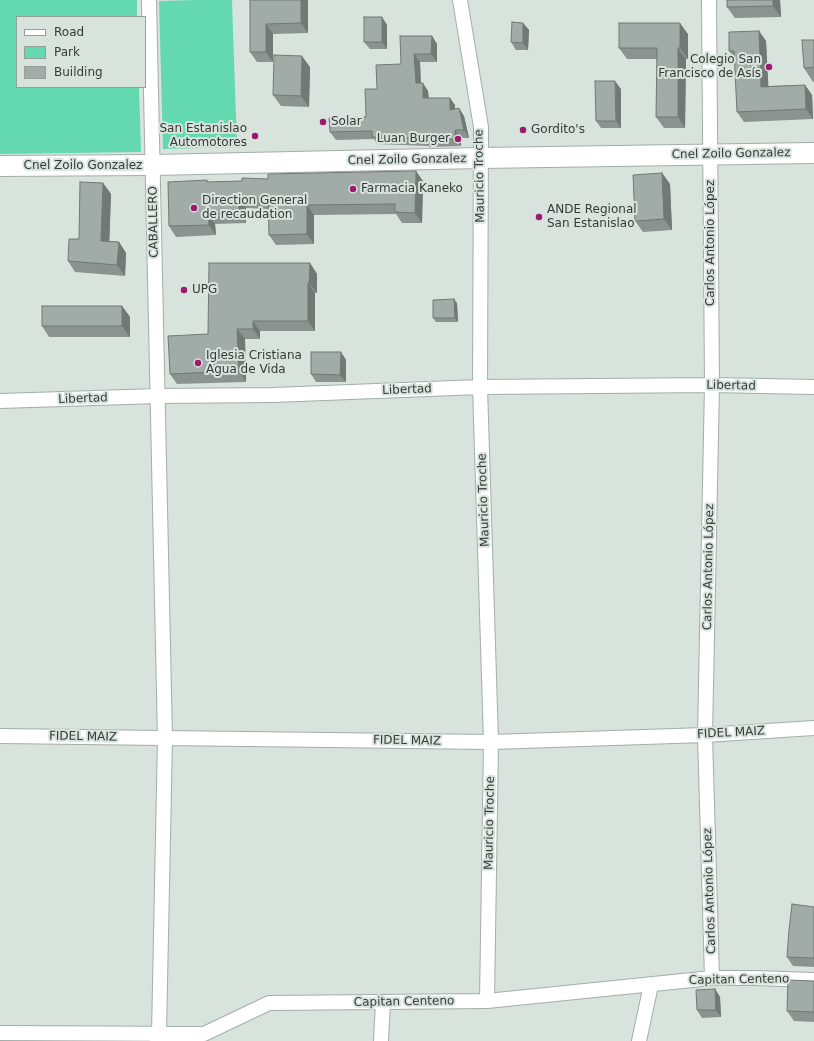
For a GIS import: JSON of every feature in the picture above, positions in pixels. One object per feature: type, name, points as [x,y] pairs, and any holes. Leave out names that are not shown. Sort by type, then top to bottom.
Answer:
[{"type":"main road","name":"Cnel Zoilo Gonzalez","points":[[0,166],[152,165],[814,153]]},
{"type":"street","name":"CABALLERO","points":[[150,0],[152,165],[165,738],[158,1037]]},
{"type":"street","name":"Mauricio Troche","points":[[460,0],[480,127],[481,158],[480,387],[491,742],[487,1001]]},
{"type":"street","name":"Carlos Antonio López","points":[[709,0],[712,385],[705,734],[712,978]]},
{"type":"street","name":"Libertad","points":[[0,401],[158,396],[273,395],[480,387],[712,385],[814,387]]},
{"type":"street","name":"FIDEL MAIZ","points":[[0,736],[491,742],[705,734],[814,728]]},
{"type":"street","name":"Capitan Centeno","points":[[0,1033],[158,1037],[204,1034],[269,1003],[487,1001],[712,978],[814,980]]},
{"type":"street","points":[[639,1041],[651,985]]},
{"type":"street","points":[[381,1041],[383,1002]]},
{"type":"green space","points":[[0,0],[137,0],[137,16],[16,16],[16,88],[139,88],[141,152],[0,154]]},
{"type":"green space","points":[[232,0],[237,147],[163,149],[159,1]]},
{"type":"building","points":[[250,0],[301,0],[301,23],[266,24],[266,52],[250,52]]},
{"type":"building","points":[[727,0],[773,0],[773,6],[727,7]]},
{"type":"building","points":[[364,17],[382,17],[382,42],[364,42]]},
{"type":"building","points":[[512,22],[523,23],[523,43],[511,42]]},
{"type":"building","points":[[619,23],[680,23],[680,48],[678,48],[678,117],[656,117],[657,48],[619,48]]},
{"type":"building","points":[[759,31],[761,87],[805,85],[806,109],[737,112],[734,51],[729,51],[729,32]]},
{"type":"building","points":[[400,36],[432,36],[431,54],[414,54],[416,83],[423,83],[423,98],[450,98],[450,110],[459,108],[464,130],[455,130],[455,139],[372,137],[372,131],[330,132],[329,118],[366,117],[365,89],[377,89],[376,65],[401,64]]},
{"type":"building","points":[[802,40],[814,40],[814,67],[804,68]]},
{"type":"building","points":[[274,55],[302,56],[301,96],[273,95]]},
{"type":"building","points":[[595,81],[615,81],[616,121],[596,121]]},
{"type":"building","points":[[416,171],[415,213],[395,212],[395,204],[307,205],[307,234],[269,235],[268,199],[239,198],[239,213],[208,213],[209,225],[169,226],[168,182],[207,180],[207,182],[242,181],[242,178],[268,179],[268,174]]},
{"type":"building","points":[[662,173],[664,219],[635,221],[633,175]]},
{"type":"building","points":[[80,182],[103,183],[101,241],[119,242],[117,265],[68,261],[69,239],[79,239]]},
{"type":"building","points":[[209,263],[310,263],[308,283],[308,321],[253,321],[253,329],[237,329],[239,371],[170,374],[168,336],[208,334]]},
{"type":"building","points":[[454,299],[455,318],[433,318],[433,300]]},
{"type":"building","points":[[42,306],[122,306],[122,326],[42,326]]},
{"type":"building","points":[[311,352],[341,352],[340,375],[311,374]]},
{"type":"building","points":[[792,904],[814,907],[814,958],[787,957]]},
{"type":"building","points":[[788,980],[814,981],[814,1012],[787,1011]]},
{"type":"building","points":[[715,989],[716,1010],[697,1010],[696,990]]},
{"type":"place","name":"Colegio San Francisco de Asís","points":[[769,67]]},
{"type":"place","name":"Solar","points":[[323,122]]},
{"type":"place","name":"Gordito's","points":[[523,130]]},
{"type":"place","name":"San Estanislao Automotores","points":[[255,136]]},
{"type":"place","name":"Luan Burger","points":[[458,139]]},
{"type":"place","name":"Farmacia Kaneko","points":[[353,189]]},
{"type":"place","name":"Direction General de recaudation","points":[[194,208]]},
{"type":"place","name":"ANDE Regional San Estanislao","points":[[539,217]]},
{"type":"place","name":"UPG","points":[[184,290]]},
{"type":"place","name":"Iglesia Cristiana Agua de Vida","points":[[198,363]]}]
